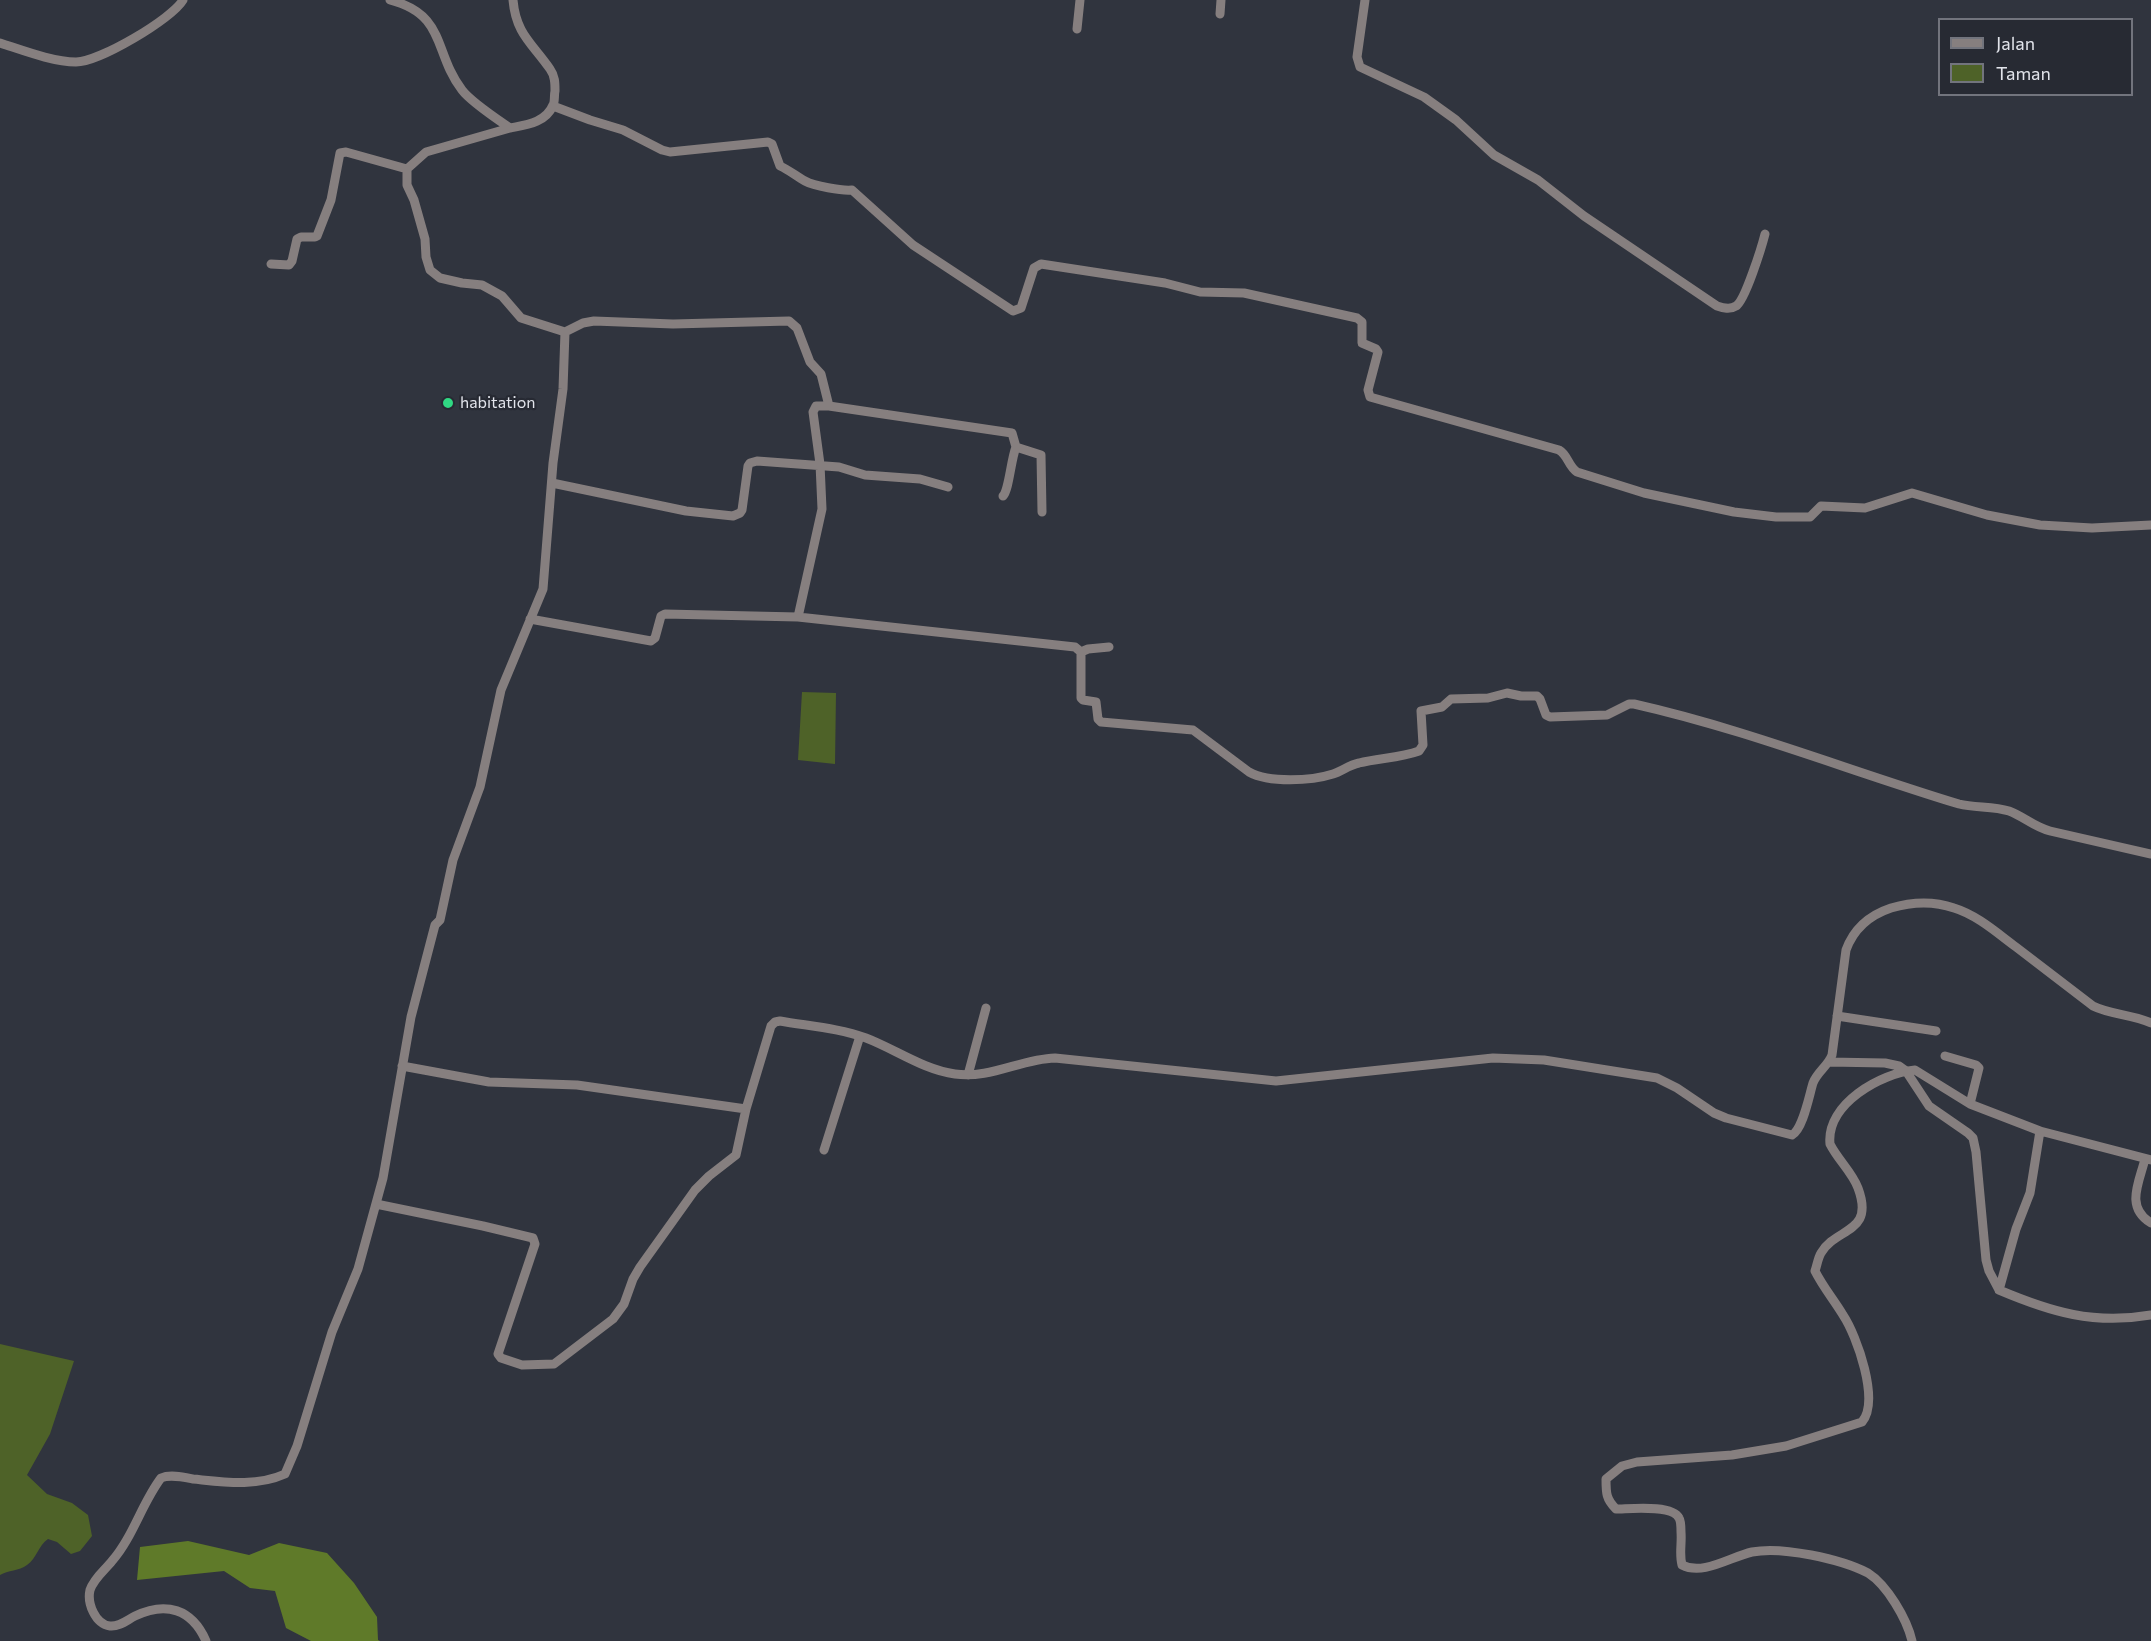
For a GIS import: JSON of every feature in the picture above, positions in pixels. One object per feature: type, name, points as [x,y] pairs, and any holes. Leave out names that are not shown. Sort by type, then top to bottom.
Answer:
[{"type":"street","points":[[0,43],[43,56],[77,62],[92,59],[149,29],[169,16],[183,0]]},
{"type":"street","points":[[390,0],[411,7],[426,17],[463,91],[510,128]]},
{"type":"street","points":[[513,0],[515,18],[527,41],[554,76],[554,106],[531,125],[510,128],[426,152],[407,169],[407,185],[414,200],[425,239],[426,257],[430,270],[440,278],[482,285],[502,296],[521,318],[565,332],[583,323],[594,321],[686,324],[789,321],[797,328],[810,362],[821,374],[829,406]]},
{"type":"street","points":[[1077,29],[1080,0]]},
{"type":"street","points":[[1220,14],[1221,0]]},
{"type":"street","points":[[1365,0],[1358,57],[1360,67],[1424,97],[1456,120],[1494,155],[1538,180],[1584,216],[1717,306],[1734,308],[1742,299],[1765,234]]},
{"type":"street","points":[[554,106],[623,130],[670,152],[768,142],[772,144],[780,166],[790,170],[806,182],[846,191],[852,190],[913,245],[1013,311],[1021,308],[1034,268],[1041,264],[1161,282],[1200,292],[1244,293],[1357,318],[1362,322],[1362,343],[1378,352],[1368,390],[1370,397],[1559,450],[1577,472],[1644,493],[1734,512],[1782,517],[1810,517],[1821,506],[1865,508],[1912,493],[1987,515],[2040,525],[2092,528],[2151,525]]},
{"type":"street","points":[[271,264],[290,265],[297,239],[317,236],[332,200],[340,153],[346,152],[407,169]]},
{"type":"street","points":[[206,1641],[187,1614],[168,1609],[147,1611],[115,1626],[105,1625],[95,1616],[89,1593],[93,1583],[115,1559],[160,1478],[170,1476],[258,1482],[273,1479],[285,1474],[297,1446],[332,1332],[358,1269],[376,1204],[383,1178],[411,1017],[435,925],[440,920],[453,860],[480,787],[501,690],[543,589],[563,389],[565,332]]},
{"type":"street","points":[[798,617],[822,513],[820,464],[813,412],[816,406],[1010,432],[1014,434],[1017,447],[1010,467],[1007,492],[1003,496]]},
{"type":"street","points":[[1017,447],[1041,455],[1042,512]]},
{"type":"street","points":[[552,483],[686,511],[733,516],[742,510],[750,463],[757,461],[843,467],[865,475],[920,479],[948,487]]},
{"type":"street","points":[[530,619],[651,640],[655,638],[661,616],[665,614],[798,617],[1075,647],[1081,652]]},
{"type":"street","points":[[1081,652],[1088,648],[1109,647]]},
{"type":"street","points":[[1081,652],[1081,698],[1096,702],[1098,718],[1101,722],[1192,730],[1249,772],[1265,779],[1321,777],[1358,763],[1414,753],[1419,751],[1423,745],[1421,710],[1442,707],[1450,699],[1488,698],[1507,693],[1538,697],[1548,717],[1607,715],[1631,704],[1680,714],[1961,804],[2007,811],[2038,828],[2151,855]]},
{"type":"street","points":[[376,1204],[533,1238],[535,1244],[498,1354],[501,1358],[526,1366],[554,1364],[621,1310],[636,1273],[695,1190],[736,1155],[746,1109],[774,1022],[860,1036],[931,1068],[968,1075],[994,1072],[1041,1059],[1055,1058],[1276,1082],[1493,1058],[1544,1060],[1657,1078],[1677,1088],[1714,1113],[1788,1135],[1796,1133],[1799,1128],[1815,1079],[1829,1062],[1846,950],[1857,928],[1882,911],[1901,905],[1928,903],[1956,908],[1984,924],[2093,1006],[2134,1016],[2151,1023]]},
{"type":"street","points":[[968,1075],[986,1008]]},
{"type":"street","points":[[1837,1016],[1936,1031]]},
{"type":"street","points":[[824,1150],[860,1036]]},
{"type":"street","points":[[1945,1056],[1976,1065],[1979,1068],[1970,1104]]},
{"type":"street","points":[[1829,1062],[1885,1063],[1899,1066],[1906,1071],[1929,1106],[1968,1132],[1973,1138],[1986,1260],[1999,1290],[2056,1311],[2094,1319],[2120,1320],[2151,1315]]},
{"type":"street","points":[[402,1066],[489,1082],[578,1085],[746,1109]]},
{"type":"street","points":[[1912,1641],[1896,1602],[1869,1574],[1832,1560],[1772,1550],[1752,1552],[1707,1567],[1690,1569],[1682,1565],[1679,1555],[1680,1518],[1674,1512],[1661,1509],[1616,1509],[1608,1500],[1606,1479],[1622,1466],[1637,1462],[1732,1455],[1786,1446],[1852,1426],[1866,1418],[1869,1390],[1857,1344],[1844,1316],[1823,1287],[1815,1271],[1820,1254],[1829,1244],[1852,1229],[1861,1214],[1862,1203],[1857,1185],[1834,1152],[1830,1137],[1838,1114],[1854,1095],[1877,1081],[1906,1071],[1917,1070],[1970,1104],[2040,1131],[2148,1159],[2135,1203],[2140,1215],[2151,1223]]},
{"type":"street","points":[[1999,1290],[2016,1229],[2030,1193],[2040,1131]]},
{"type":"green space","points":[[802,692],[836,693],[835,764],[798,760]]},
{"type":"green space","points":[[0,1344],[74,1361],[50,1434],[27,1475],[47,1494],[72,1503],[88,1515],[92,1536],[80,1551],[71,1554],[57,1542],[48,1539],[27,1565],[0,1575]]},
{"type":"green space","points":[[188,1541],[249,1555],[279,1543],[327,1553],[354,1583],[377,1617],[378,1640],[380,1641],[311,1641],[286,1628],[275,1591],[250,1588],[224,1571],[137,1580],[140,1547]]},
{"type":"place","name":"habitation","points":[[448,403]]}]
